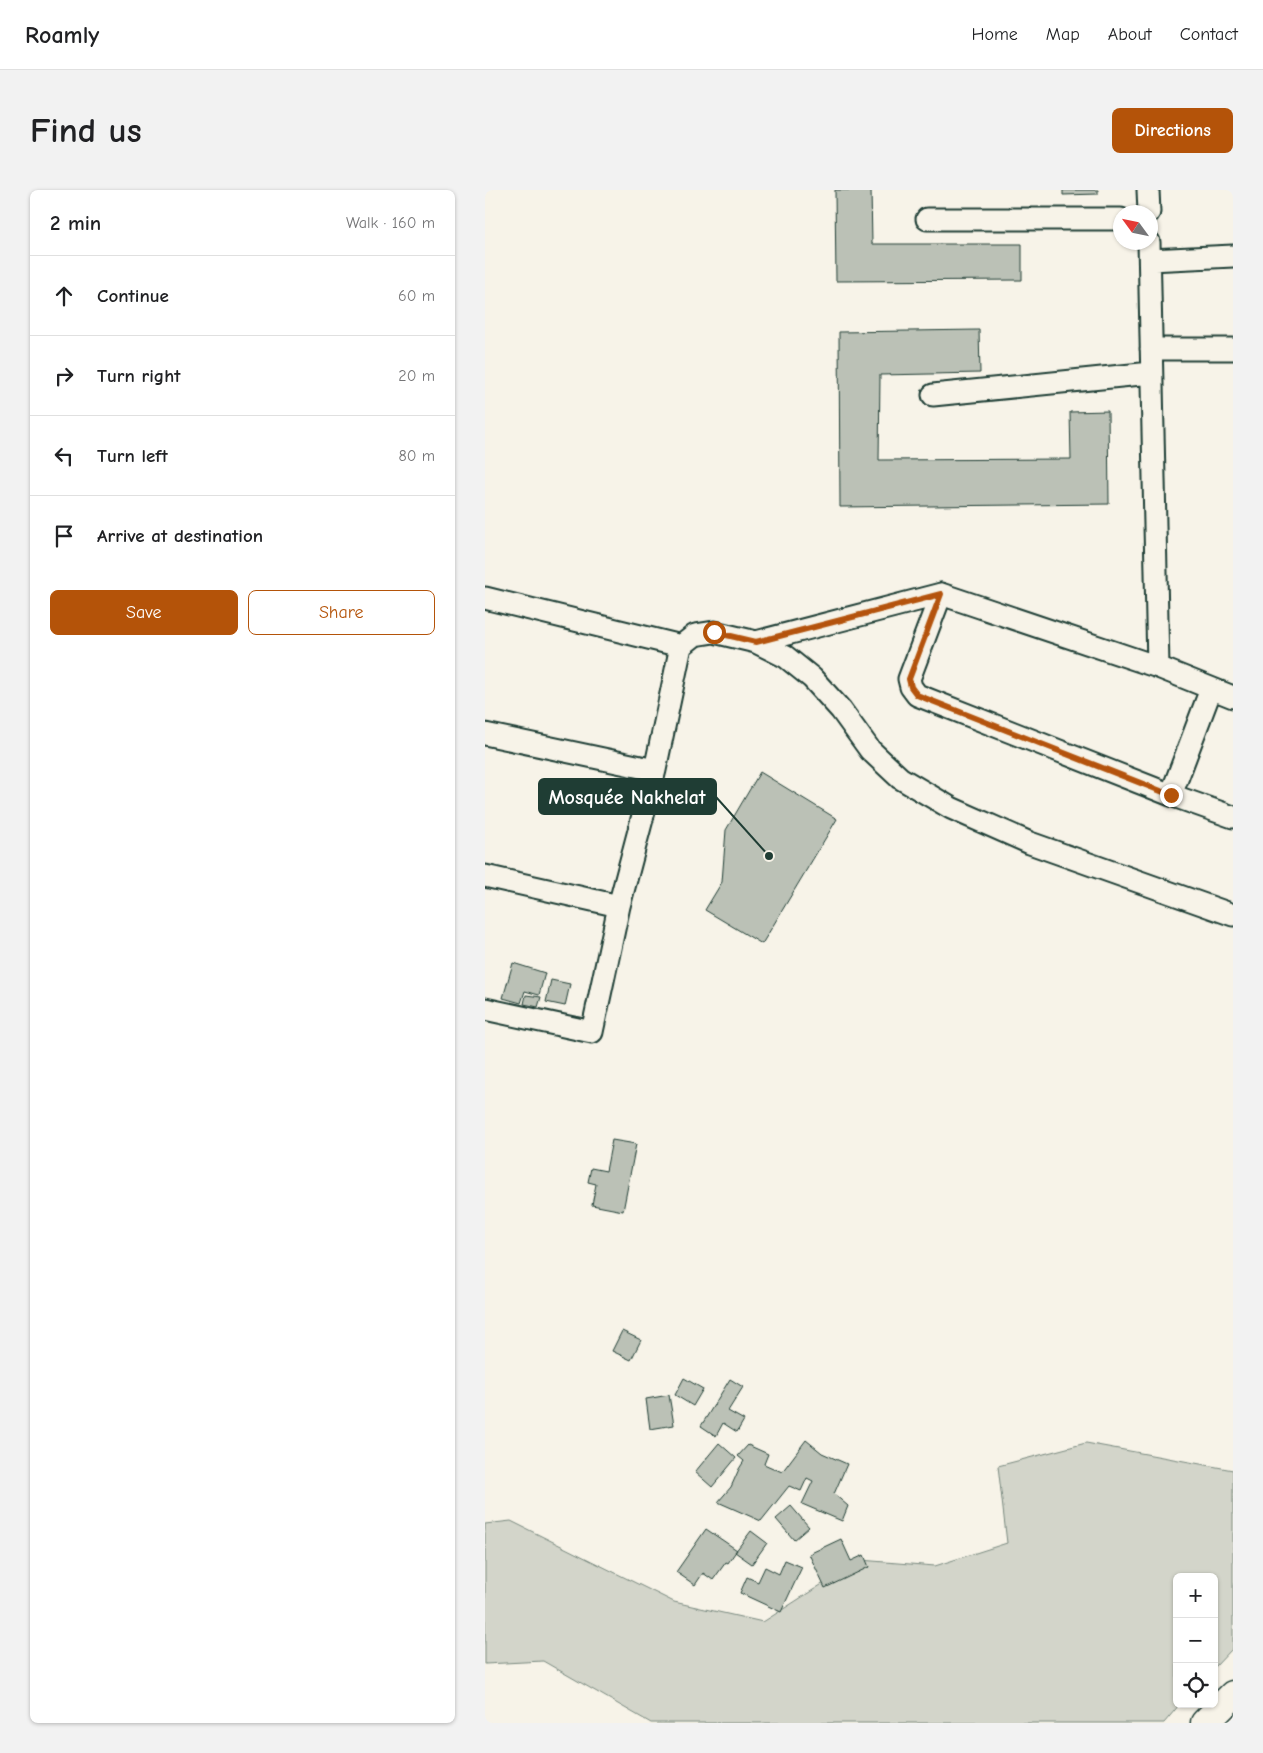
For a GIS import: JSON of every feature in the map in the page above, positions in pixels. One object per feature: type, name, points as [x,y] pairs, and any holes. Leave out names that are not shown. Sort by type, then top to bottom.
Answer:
[{"type":"highway","points":[[1205,1723],[1233,1695]]},
{"type":"street","points":[[1148,190],[1149,205]]},
{"type":"street","points":[[927,219],[1113,219]]},
{"type":"street","points":[[1158,667],[1149,252],[1233,256]]},
{"type":"street","points":[[1151,349],[1233,349]]},
{"type":"street","points":[[933,395],[1151,373]]},
{"type":"street","points":[[941,594],[909,679],[911,687],[917,695],[1171,795],[1233,817]]},
{"type":"street","points":[[756,642],[941,594],[1158,667],[1233,697]]},
{"type":"street","points":[[485,598],[681,646]]},
{"type":"street","points":[[485,1009],[592,1032],[619,906],[655,770],[681,646],[695,635],[714,632],[756,642],[786,657],[812,678],[841,710],[870,750],[900,778],[951,808],[1030,843],[1233,915]]},
{"type":"street","points":[[1171,795],[1211,689]]},
{"type":"street","points":[[485,734],[655,770]]},
{"type":"street","points":[[485,876],[619,906]]},
{"type":"shaded area","points":[[1086,1443],[1233,1470],[1233,1648],[1218,1664],[1218,1573],[1173,1573],[1173,1708],[1177,1708],[1164,1723],[651,1723],[543,1661],[485,1664],[485,1524],[511,1521],[674,1602],[763,1622],[860,1560],[935,1566],[1007,1543],[998,1466]]},
{"type":"building","points":[[835,190],[871,190],[872,244],[1022,244],[1022,280],[836,281]]},
{"type":"building","points":[[1063,190],[1098,190],[1098,194],[1063,195]]},
{"type":"building","points":[[979,330],[980,373],[880,375],[879,460],[1071,459],[1070,412],[1108,411],[1109,504],[840,507],[839,332]]},
{"type":"building","points":[[760,772],[837,819],[762,944],[705,910],[722,882],[726,830]]},
{"type":"building","points":[[513,963],[545,973],[539,995],[525,991],[521,1003],[503,998]]},
{"type":"building","points":[[551,980],[570,984],[565,1006],[546,1002]]},
{"type":"building","points":[[526,995],[541,997],[538,1007],[524,1004]]},
{"type":"building","points":[[612,1140],[636,1144],[623,1211],[592,1205],[596,1184],[588,1182],[591,1168],[606,1171]]},
{"type":"building","points":[[622,1331],[641,1340],[631,1360],[612,1351]]},
{"type":"building","points":[[684,1378],[703,1389],[693,1406],[675,1395]]},
{"type":"building","points":[[730,1379],[743,1387],[728,1411],[744,1420],[737,1432],[723,1423],[716,1436],[701,1426]]},
{"type":"building","points":[[669,1395],[674,1425],[650,1429],[646,1399]]},
{"type":"building","points":[[806,1440],[822,1453],[847,1464],[834,1494],[848,1506],[842,1521],[802,1504],[813,1481],[807,1478],[801,1491],[789,1486],[761,1521],[718,1502],[731,1487],[744,1461],[738,1456],[748,1445],[768,1454],[764,1464],[782,1472]]},
{"type":"building","points":[[719,1443],[736,1458],[712,1487],[695,1472]]},
{"type":"building","points":[[791,1506],[809,1527],[794,1540],[776,1519]]},
{"type":"building","points":[[706,1529],[737,1550],[713,1580],[703,1573],[695,1585],[676,1572]]},
{"type":"building","points":[[751,1531],[767,1543],[752,1564],[735,1552]]},
{"type":"building","points":[[841,1539],[851,1561],[864,1555],[869,1567],[825,1588],[809,1554]]},
{"type":"building","points":[[785,1560],[802,1567],[781,1612],[740,1593],[747,1577],[758,1582],[765,1567],[779,1574]]},
{"type":"place","name":"Mosquée Nakhelat","points":[[769,856]]},
{"type":"route","points":[[714,632],[756,642],[941,594],[909,679],[911,687],[917,695],[1171,795]]}]
